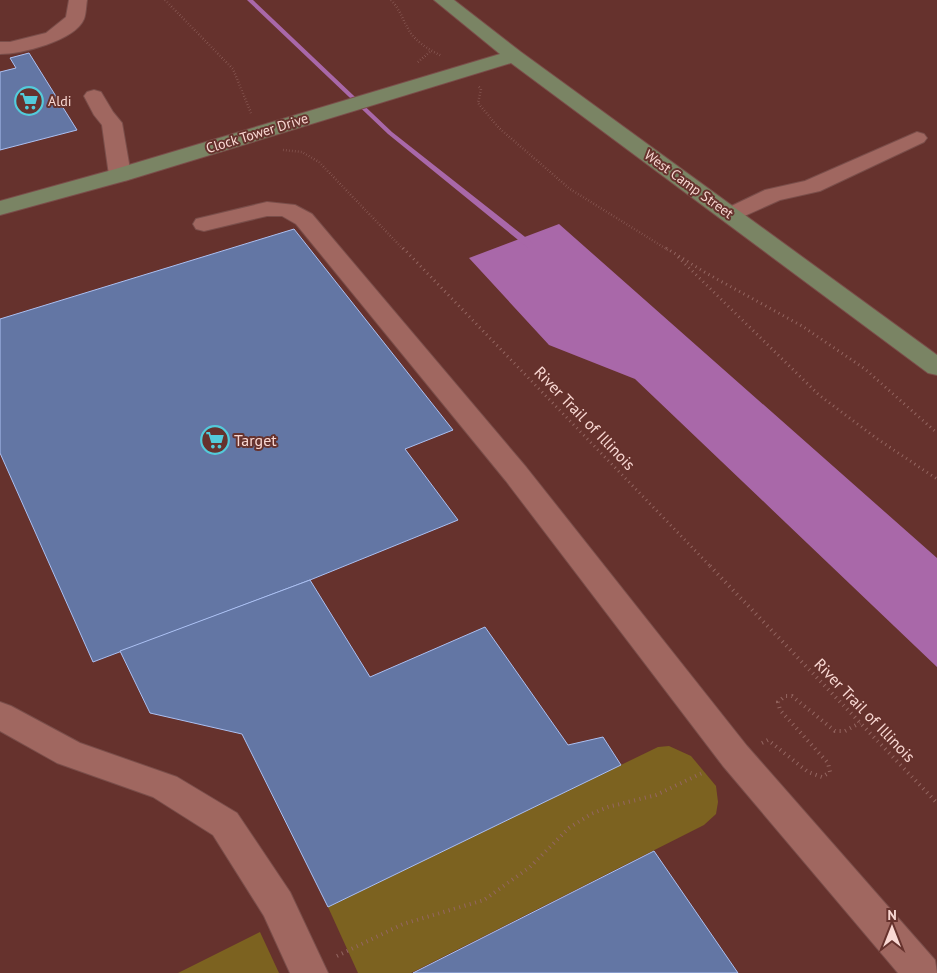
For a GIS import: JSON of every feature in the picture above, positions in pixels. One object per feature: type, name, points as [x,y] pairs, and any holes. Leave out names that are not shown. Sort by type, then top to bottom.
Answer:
[{"type":"main road","name":"West Camp Street","points":[[443,0],[514,56],[933,359]]},
{"type":"main road","name":"Clock Tower Drive","points":[[0,208],[120,175],[514,56]]},
{"type":"lane","points":[[0,48],[10,48],[53,37],[76,19],[78,0]]},
{"type":"lane","points":[[94,96],[104,115],[112,123],[120,175]]},
{"type":"lane","points":[[732,215],[773,195],[812,186],[917,138]]},
{"type":"lane","points":[[204,224],[266,209],[287,210],[304,219],[516,474],[735,756],[922,973]]},
{"type":"lane","points":[[0,715],[69,753],[165,787],[225,824],[277,904],[309,973]]},
{"type":"path","points":[[165,0],[233,69],[251,113]]},
{"type":"path","points":[[391,0],[397,6],[411,34],[431,51],[440,54]]},
{"type":"path","points":[[413,66],[431,51]]},
{"type":"path","points":[[480,89],[478,103],[499,128],[570,189],[674,253],[802,326],[864,369],[937,432]]},
{"type":"path","name":"River Trail of Illinois","points":[[279,150],[302,152],[319,162],[595,446],[937,803]]},
{"type":"path","points":[[674,253],[819,395],[876,438],[937,479]]},
{"type":"path","points":[[753,746],[768,740],[779,745],[812,775],[822,777],[830,772],[828,763],[780,710],[779,700],[786,696],[796,697],[831,730],[844,732],[860,723]]},
{"type":"path","points":[[338,956],[403,924],[484,900],[530,867],[569,828],[592,814],[608,807],[656,795],[702,773]]},
{"type":"shaded area","points":[[559,224],[937,558],[937,667],[635,379],[549,345],[469,258]]},
{"type":"shaded area","points":[[669,746],[691,756],[716,786],[718,802],[716,814],[704,825],[411,973],[358,973],[328,907],[658,747]]},
{"type":"shaded area","points":[[260,932],[279,973],[178,973]]},
{"type":"building","name":"Aldi","points":[[29,53],[77,130],[0,150],[0,72],[16,68],[10,58]]},
{"type":"building","name":"Target","points":[[294,229],[453,430],[405,449],[458,520],[310,580],[93,662],[0,453],[0,319]]},
{"type":"building","points":[[310,580],[370,677],[485,627],[568,745],[603,737],[621,765],[328,907],[242,734],[150,713],[120,651]]},
{"type":"building","points":[[654,851],[738,973],[413,973]]},
{"type":"waterway","points":[[250,0],[390,133],[531,246]]},
{"type":"place","name":"Aldi","points":[[29,101]]},
{"type":"place","name":"Target","points":[[215,440]]}]
